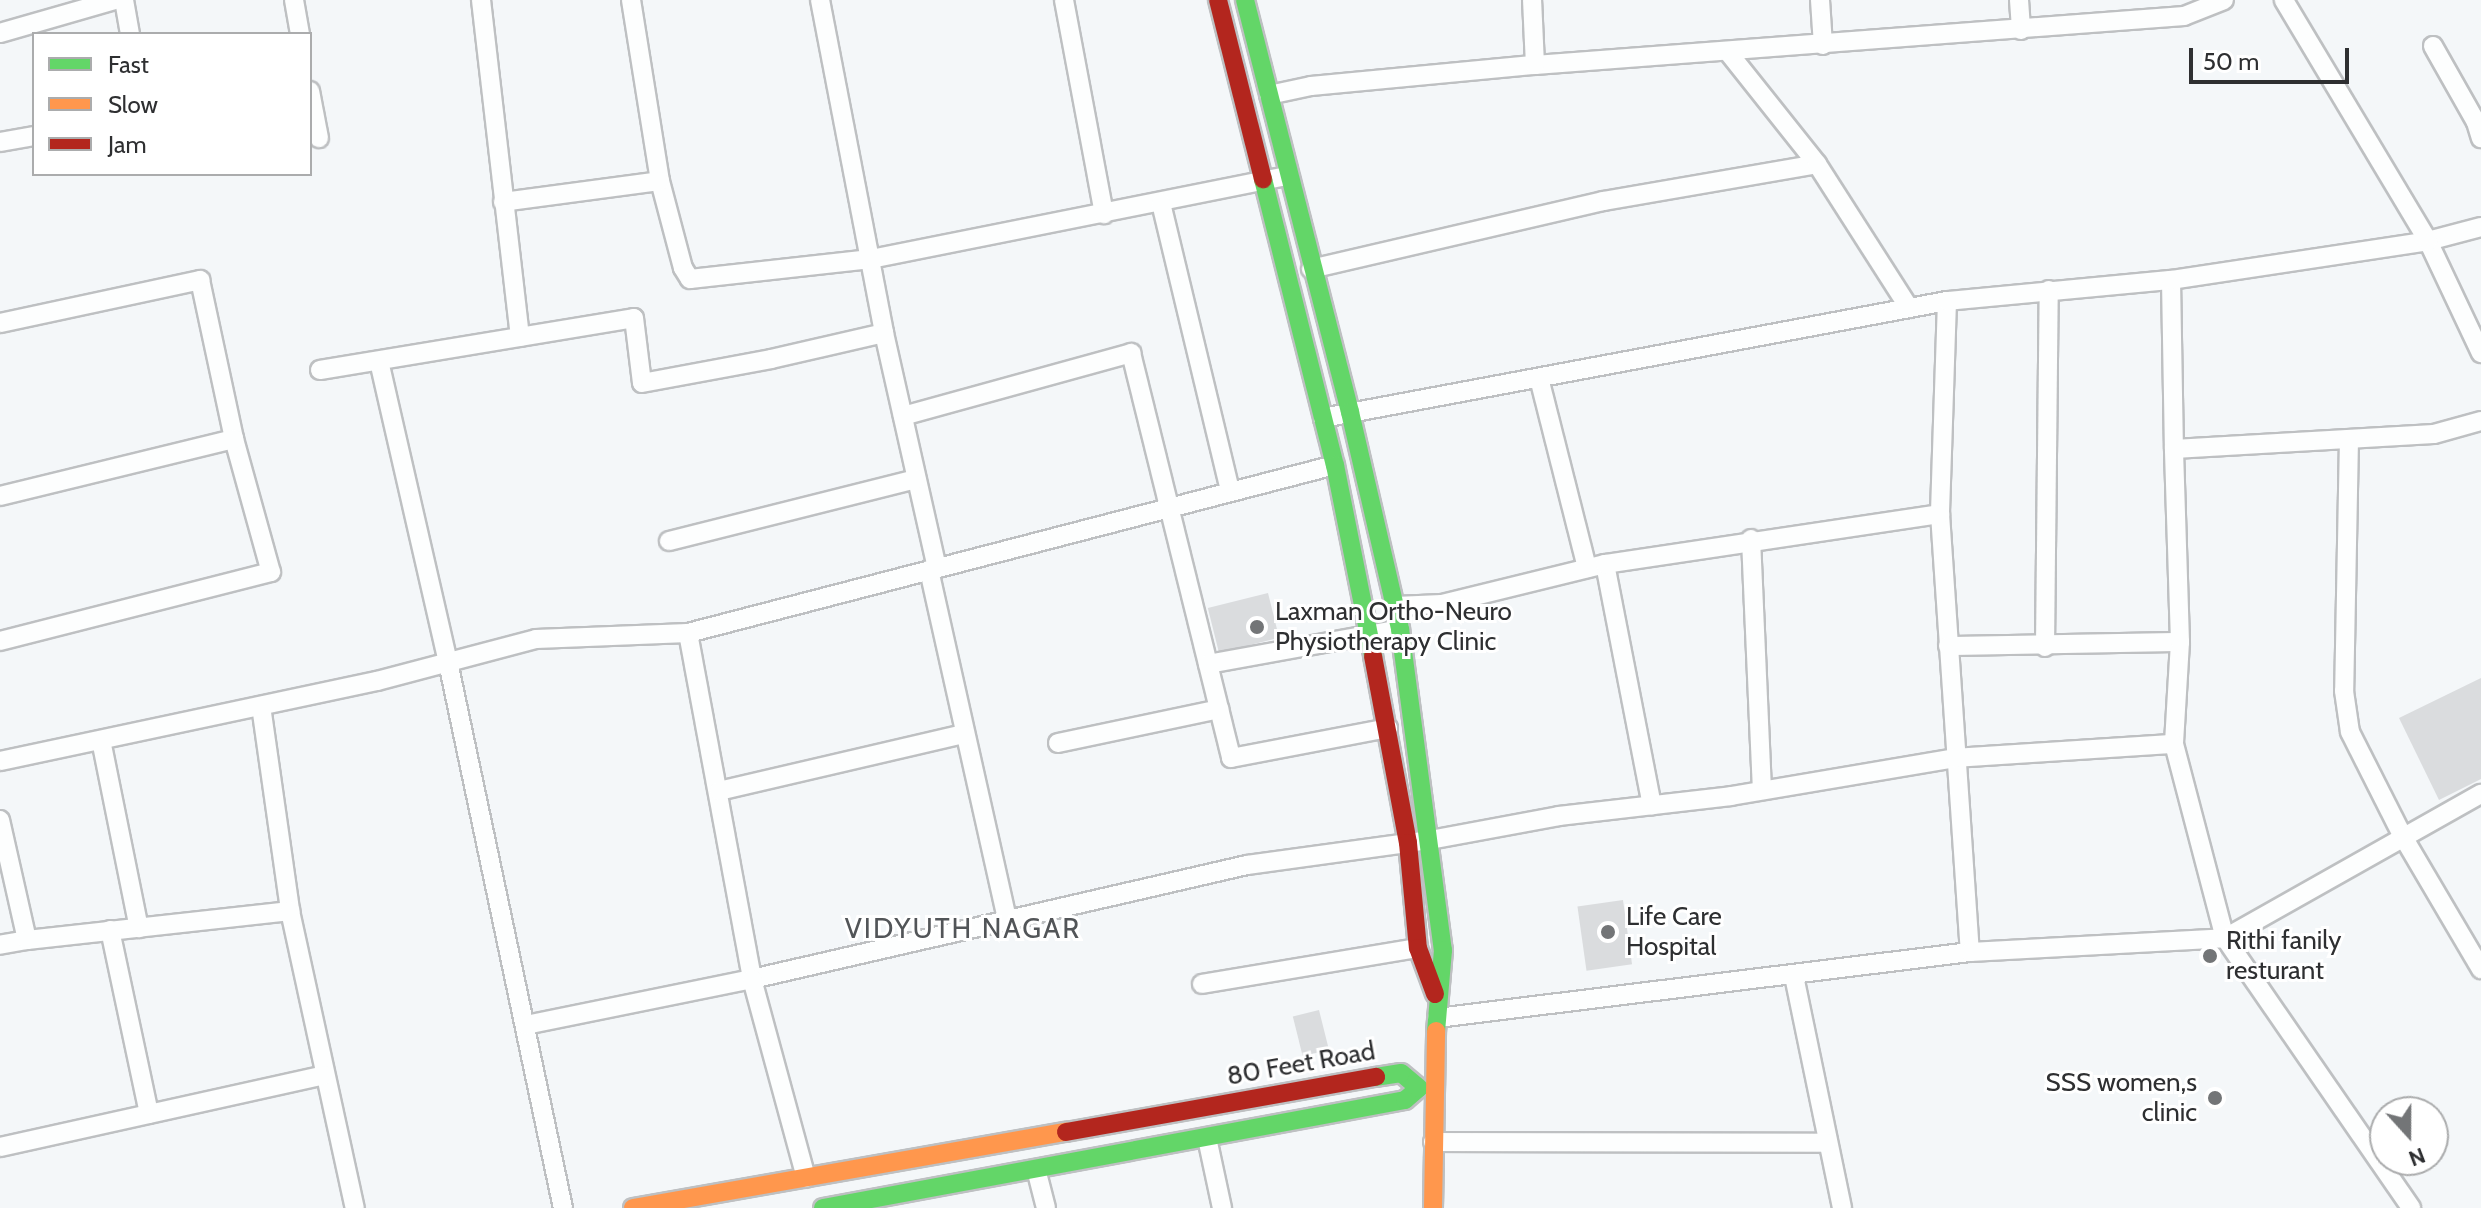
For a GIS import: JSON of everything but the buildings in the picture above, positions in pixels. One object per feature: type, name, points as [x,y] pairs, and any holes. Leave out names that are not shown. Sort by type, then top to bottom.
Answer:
[{"type":"street","points":[[0,33],[115,0]]},
{"type":"street","points":[[124,0],[130,32]]},
{"type":"street","points":[[294,0],[300,32]]},
{"type":"street","points":[[481,0],[520,337]]},
{"type":"street","points":[[631,0],[660,181],[683,268],[690,279],[871,259],[1288,176]]},
{"type":"street","points":[[820,0],[964,734],[1007,919]]},
{"type":"street","points":[[1064,0],[1104,214]]},
{"type":"street","points":[[1218,0],[1261,182],[1335,465],[1372,634],[1408,843],[1418,948],[1436,996]]},
{"type":"street","points":[[1245,0],[1311,269],[1350,412],[1400,629],[1443,950],[1428,1086],[1433,1142],[1433,1208]]},
{"type":"street","points":[[1532,0],[1535,65]]},
{"type":"street","points":[[1820,0],[1823,45]]},
{"type":"street","points":[[2019,0],[2021,30]]},
{"type":"street","points":[[1269,95],[1311,86],[1535,65],[2184,16],[2224,0]]},
{"type":"street","points":[[2284,0],[2428,241],[2481,353]]},
{"type":"street","points":[[2433,46],[2476,122],[2481,138]]},
{"type":"street","points":[[1728,52],[1817,164],[1909,308]]},
{"type":"street","points":[[312,101],[319,138]]},
{"type":"street","points":[[0,142],[32,136]]},
{"type":"street","points":[[1311,269],[1603,201],[1817,164]]},
{"type":"street","points":[[503,202],[660,181]]},
{"type":"street","points":[[1161,203],[1230,491]]},
{"type":"street","points":[[1323,418],[1947,301],[2171,280],[2428,241],[2481,227]]},
{"type":"street","points":[[0,323],[200,280],[234,439],[271,572],[0,641]]},
{"type":"street","points":[[2171,280],[2180,642],[2174,744],[2225,938],[2411,1208]]},
{"type":"street","points":[[2045,647],[2049,290]]},
{"type":"street","points":[[1947,301],[1940,514],[1970,952]]},
{"type":"street","points":[[320,370],[634,318],[642,383],[771,359],[884,333]]},
{"type":"street","points":[[903,416],[1131,353],[1230,755],[1234,759],[1388,728]]},
{"type":"street","points":[[379,361],[448,662],[563,1208]]},
{"type":"street","points":[[1539,378],[1596,566],[1652,805]]},
{"type":"street","points":[[2174,449],[2434,434],[2481,421]]},
{"type":"street","points":[[0,496],[234,439]]},
{"type":"street","points":[[2349,439],[2345,706],[2350,732],[2402,835],[2481,969]]},
{"type":"street","points":[[0,761],[261,706],[536,639],[688,633],[1335,465]]},
{"type":"street","points":[[669,541],[916,479]]},
{"type":"street","points":[[1395,606],[1442,604],[1596,566],[1751,539],[1940,514]]},
{"type":"street","points":[[1751,539],[1762,790]]},
{"type":"street","points":[[1208,664],[1400,629]]},
{"type":"street","points":[[688,633],[752,979],[806,1178]]},
{"type":"street","points":[[1948,646],[2045,647],[2180,642]]},
{"type":"street","points":[[261,706],[290,911],[355,1208]]},
{"type":"street","points":[[1058,743],[1219,709]]},
{"type":"street","points":[[719,791],[964,734]]},
{"type":"street","points":[[101,740],[139,928]]},
{"type":"street","points":[[526,1025],[752,979],[1247,865],[1430,840],[1559,816],[1762,790],[1955,758],[2174,744]]},
{"type":"street","points":[[1437,1018],[1970,952],[2225,938],[2402,835],[2481,794]]},
{"type":"street","points":[[0,820],[27,940]]},
{"type":"street","points":[[0,945],[290,911]]},
{"type":"street","points":[[110,930],[149,1114]]},
{"type":"street","points":[[1202,984],[1418,948]]},
{"type":"street","points":[[1794,976],[1826,1143],[1842,1208]]},
{"type":"street","name":"80 Feet Road","points":[[633,1208],[1401,1073],[1428,1086]]},
{"type":"street","points":[[0,1147],[324,1075]]},
{"type":"street","name":"80 Feet Road","points":[[823,1208],[1405,1100],[1428,1086]]},
{"type":"street","points":[[1207,1138],[1222,1208]]},
{"type":"street","points":[[1433,1142],[1826,1143]]},
{"type":"street","points":[[1036,1169],[1046,1208]]},
{"type":"traffic: fast","points":[[1245,0],[1350,412],[1400,629],[1443,950],[1436,1031]]},
{"type":"traffic: fast","points":[[1263,179],[1335,465],[1373,656]]},
{"type":"traffic: fast","points":[[823,1208],[1405,1100],[1419,1088],[1401,1073],[1376,1077]]},
{"type":"traffic: slow","points":[[1433,1208],[1436,1031]]},
{"type":"traffic: slow","points":[[633,1208],[1066,1132]]},
{"type":"traffic: jam","points":[[1218,0],[1263,179]]},
{"type":"traffic: jam","points":[[1373,656],[1408,843],[1418,948],[1435,994]]},
{"type":"traffic: jam","points":[[1066,1132],[1376,1077]]},
{"type":"place","name":"Laxman Ortho-Neuro Physiotherapy Clinic","points":[[1257,627]]},
{"type":"place","name":"Life Care Hospital","points":[[1608,932]]},
{"type":"place","name":"Rithi fanily resturant","points":[[2210,956]]},
{"type":"place","name":"SSS women,s clinic","points":[[2215,1098]]},
{"type":"district","name":"VIDYUTH NAGAR","points":[[963,928]]}]
